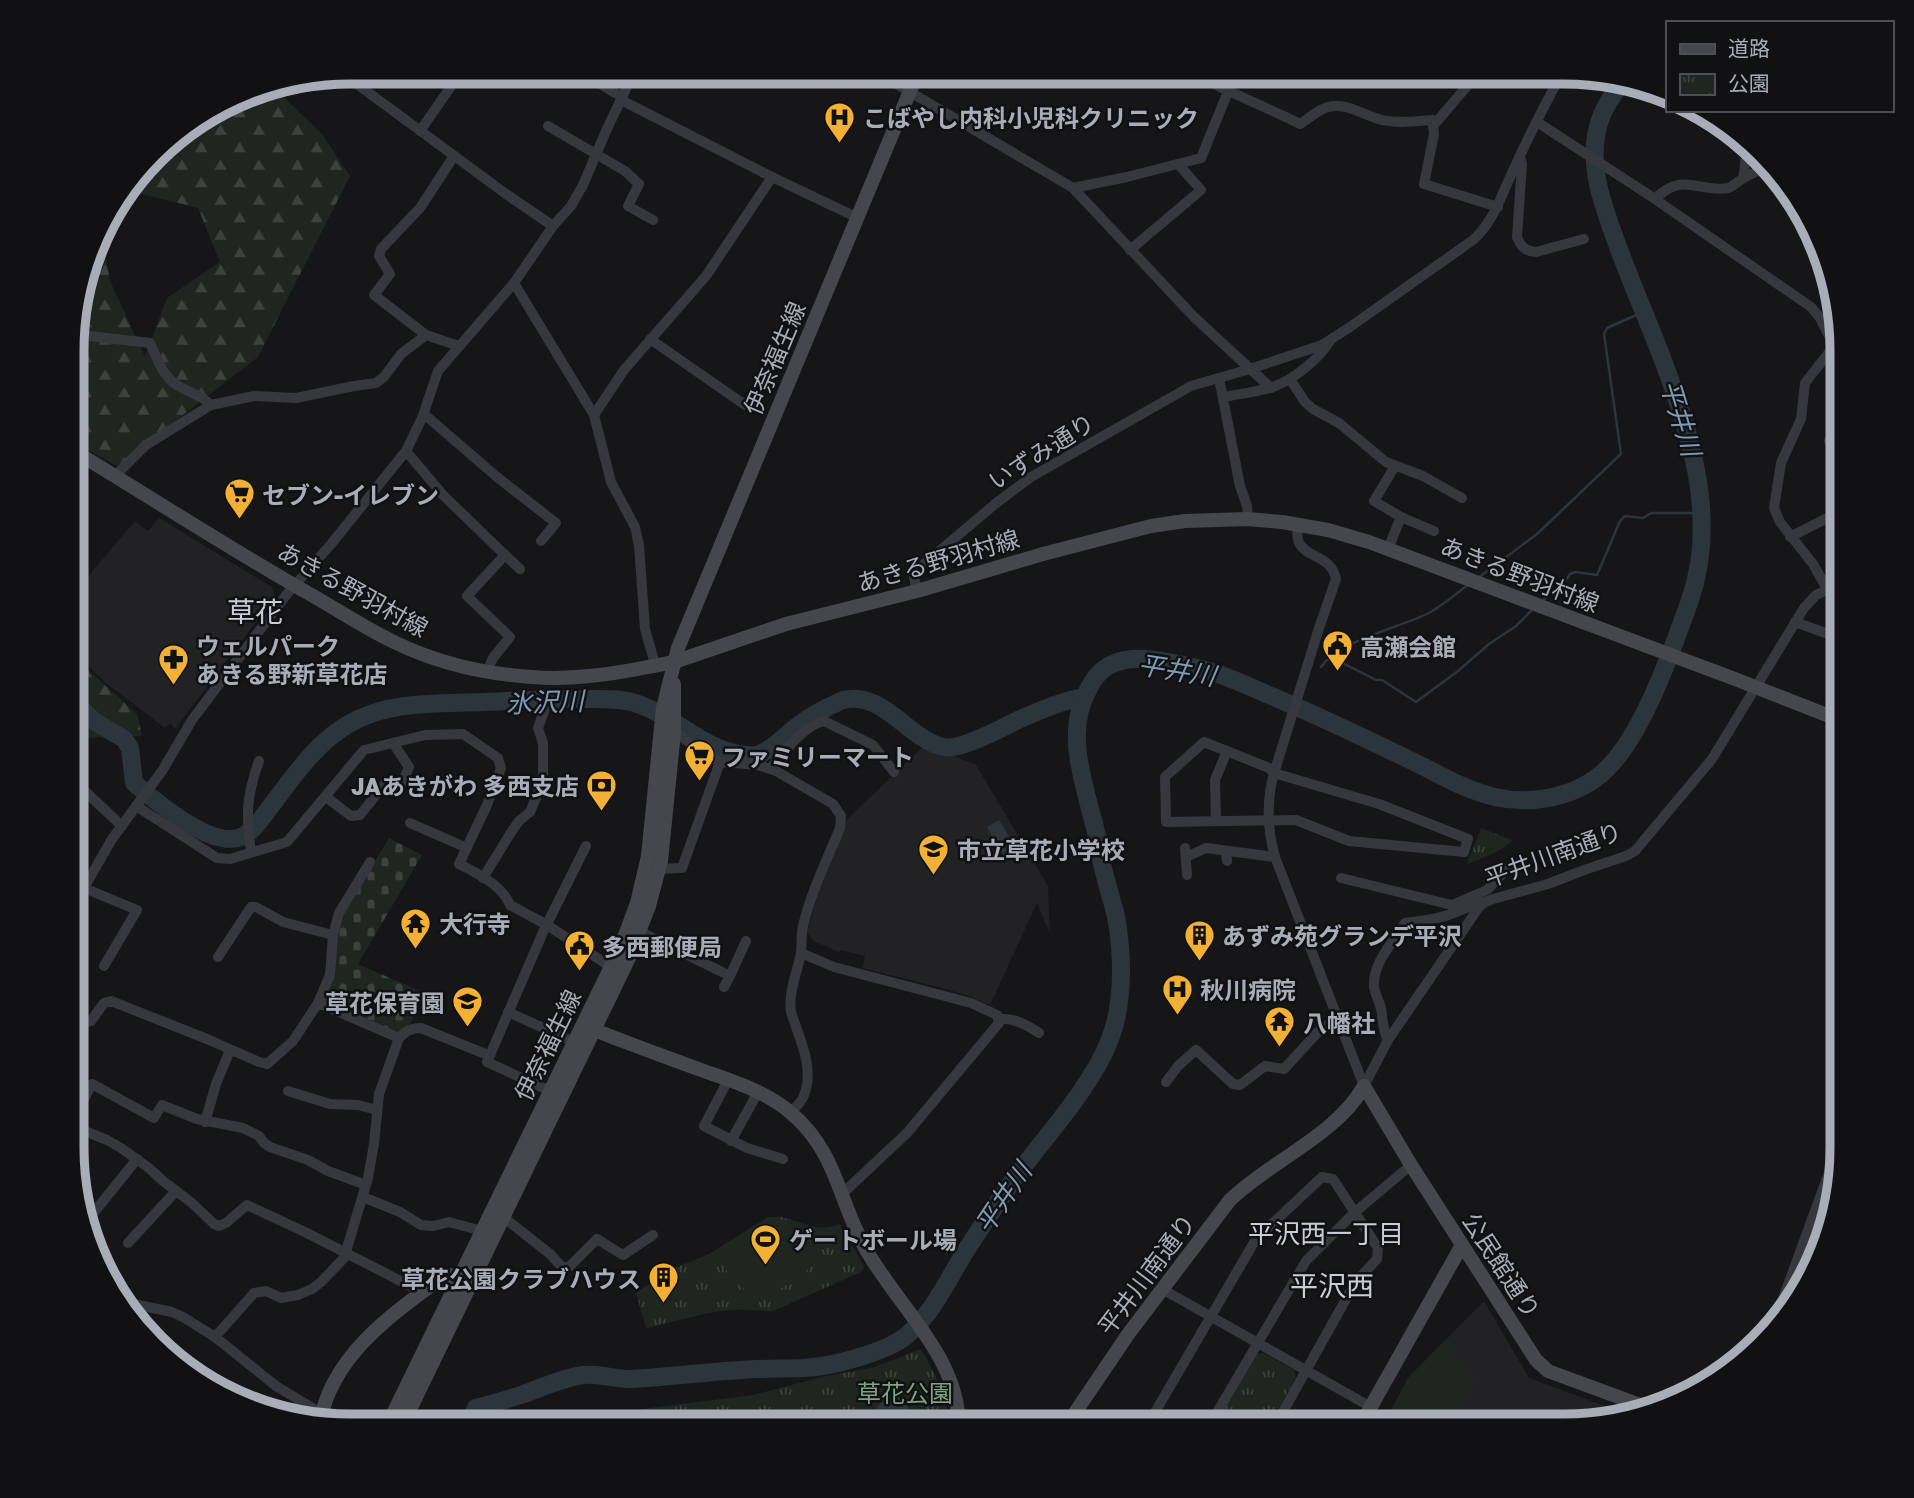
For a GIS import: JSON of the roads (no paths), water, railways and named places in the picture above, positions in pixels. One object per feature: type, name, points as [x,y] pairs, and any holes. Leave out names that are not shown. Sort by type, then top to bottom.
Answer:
[{"type":"main road","name":"伊奈福生線","points":[[393,1414],[465,1279],[503,1217],[588,1028],[621,946],[637,903],[648,856],[674,662],[682,637],[913,84]]},
{"type":"main road","name":"あきる野羽村線","points":[[84,457],[396,643],[455,665],[487,671],[534,677],[582,677],[674,662],[786,624],[1151,526],[1185,521],[1248,519],[1328,530],[1388,549],[1830,716]]},
{"type":"main road","name":"伊奈福生線","points":[[407,1414],[465,1279],[482,1231],[574,1042],[588,1028],[629,958],[649,906],[666,817],[668,720]]},
{"type":"main road","points":[[588,1028],[758,1092],[791,1112],[821,1147],[837,1177],[859,1235],[940,1358],[956,1396],[958,1414]]},
{"type":"main road","name":"公民館通り","points":[[1364,1086],[1411,1165],[1536,1360],[1548,1371],[1637,1404]]},
{"type":"main road","name":"平井川南通り","points":[[1074,1414],[1129,1333],[1213,1221],[1239,1191],[1336,1120],[1350,1107],[1364,1086]]},
{"type":"main road","points":[[1367,1414],[1462,1245]]},
{"type":"main road","points":[[323,1412],[338,1375],[349,1358],[391,1315],[443,1277],[451,1275],[465,1279]]},
{"type":"street","points":[[357,84],[553,226]]},
{"type":"street","points":[[420,131],[453,84]]},
{"type":"street","points":[[598,84],[772,177],[858,218]]},
{"type":"street","points":[[104,966],[138,910],[84,888],[192,720],[295,585],[358,512],[411,444],[438,371],[514,283],[553,226],[571,206],[628,84]]},
{"type":"street","points":[[896,84],[1073,188],[1194,317],[1271,388]]},
{"type":"street","points":[[1215,84],[1300,124],[1327,107],[1340,106],[1393,122],[1433,120],[1434,134],[1424,184],[1498,207]]},
{"type":"street","points":[[1073,188],[1201,158],[1230,84]]},
{"type":"street","points":[[1433,126],[1469,84]]},
{"type":"street","points":[[1223,397],[1271,388],[1290,379],[1323,353],[1332,339],[1484,230],[1498,207],[1520,156],[1557,84]]},
{"type":"street","points":[[1537,122],[1652,197],[1811,307],[1829,337]]},
{"type":"street","points":[[548,126],[625,171],[639,184],[628,206],[653,220]]},
{"type":"street","points":[[454,156],[420,208],[381,249],[379,256],[390,274],[374,295],[426,335],[459,346]]},
{"type":"street","points":[[1520,156],[1522,164],[1517,237],[1520,246],[1536,252],[1584,239]]},
{"type":"street","points":[[1743,178],[1746,157]]},
{"type":"street","points":[[1130,250],[1200,190],[1178,163]]},
{"type":"street","points":[[1652,197],[1678,184],[1727,188],[1760,170]]},
{"type":"street","points":[[594,415],[624,370],[706,276],[772,177]]},
{"type":"street","points":[[514,283],[594,415],[611,482],[635,527],[639,545],[645,629],[655,664]]},
{"type":"street","points":[[115,475],[146,445],[211,405],[254,396],[296,398],[376,383],[384,377],[401,354],[426,335]]},
{"type":"street","points":[[89,336],[150,343],[164,375],[211,405]]},
{"type":"street","points":[[650,339],[745,405]]},
{"type":"street","name":"いずみ通り","points":[[916,591],[914,577],[917,570],[1031,477],[1191,386],[1312,349],[1332,339]]},
{"type":"street","points":[[1827,589],[1813,564],[1780,522],[1774,508],[1781,463],[1801,419],[1805,383],[1830,351]]},
{"type":"street","points":[[1219,378],[1248,519]]},
{"type":"street","points":[[1290,379],[1313,409],[1339,424],[1387,462],[1423,476],[1462,498]]},
{"type":"street","points":[[424,414],[556,523],[541,541]]},
{"type":"street","points":[[406,451],[443,495],[520,569]]},
{"type":"street","points":[[1395,466],[1374,501],[1401,517],[1434,531]]},
{"type":"street","points":[[1388,549],[1401,517]]},
{"type":"street","points":[[1790,537],[1830,517]]},
{"type":"street","points":[[1297,525],[1301,546],[1327,563],[1336,579],[1270,788],[1270,839],[1364,1086]]},
{"type":"street","points":[[487,671],[493,658],[510,638],[467,596],[505,555]]},
{"type":"street","name":"平井川南通り","points":[[1364,1086],[1388,1040],[1472,916],[1485,902],[1548,884],[1635,851],[1712,758],[1810,601],[1830,588]]},
{"type":"street","points":[[1795,622],[1830,635]]},
{"type":"street","points":[[483,878],[519,821],[530,812],[543,781],[543,743],[538,728],[545,709]]},
{"type":"street","points":[[668,720],[704,753],[720,762],[771,768],[833,804],[842,820],[810,900],[802,930],[790,1004],[809,1076],[805,1094],[791,1112]]},
{"type":"street","points":[[771,768],[790,743],[820,720],[873,745],[894,772]]},
{"type":"street","points":[[138,803],[217,858],[230,859],[287,842],[364,750],[425,734],[463,734],[498,758],[501,768],[459,864],[506,895],[510,905],[547,925],[611,967]]},
{"type":"street","points":[[1204,742],[1269,768],[1274,773],[1379,804],[1468,839],[1464,852],[1349,841],[1296,820],[1166,822],[1165,777],[1204,742]]},
{"type":"street","points":[[326,797],[351,816],[359,816],[384,785],[403,781],[409,767],[393,743]]},
{"type":"street","points":[[1216,821],[1215,780],[1227,751]]},
{"type":"street","points":[[251,852],[247,817],[251,782],[259,761]]},
{"type":"street","points":[[658,869],[682,868],[720,762]]},
{"type":"street","points":[[84,790],[122,826]]},
{"type":"street","points":[[410,823],[467,848]]},
{"type":"street","points":[[550,1091],[487,1062],[488,1055],[586,846]]},
{"type":"street","points":[[1187,875],[1185,852],[1206,848],[1226,856],[1275,857]]},
{"type":"street","points":[[84,1023],[91,1021],[104,1003],[111,1001],[267,1064],[293,1041],[318,1003],[330,975],[333,935],[339,913],[370,862]]},
{"type":"street","points":[[1388,1040],[1374,988],[1374,977],[1377,965],[1405,923],[1452,914],[1462,904],[1487,890],[1510,866]]},
{"type":"street","points":[[1341,878],[1452,905],[1485,902]]},
{"type":"street","points":[[218,957],[251,907],[256,906],[283,922],[333,935]]},
{"type":"street","points":[[639,931],[730,976]]},
{"type":"street","points":[[724,987],[746,940]]},
{"type":"street","points":[[800,953],[834,967],[971,1003],[997,1015],[999,1023],[907,1133],[842,1194]]},
{"type":"street","points":[[318,1003],[399,1038]]},
{"type":"street","points":[[508,1012],[574,1042]]},
{"type":"street","points":[[998,1019],[1007,1017],[1040,1033]]},
{"type":"street","points":[[1166,1083],[1178,1066],[1196,1050],[1233,1084],[1240,1085],[1265,1066],[1284,1069],[1318,1032],[1337,1018]]},
{"type":"street","points":[[215,1337],[254,1293],[266,1291],[281,1298],[298,1296],[321,1282],[346,1253],[366,1185],[379,1094],[399,1038],[405,1031],[421,1028],[488,1055]]},
{"type":"street","points":[[205,1122],[230,1049]]},
{"type":"street","points":[[728,1080],[704,1126],[747,1148],[783,1159]]},
{"type":"street","points":[[84,1100],[92,1084],[155,1118],[162,1105],[205,1122],[243,1128],[259,1136],[270,1147],[309,1160],[328,1171],[366,1185]]},
{"type":"street","points":[[288,1091],[330,1104],[358,1105],[377,1110]]},
{"type":"street","points":[[731,1141],[758,1092]]},
{"type":"street","points":[[84,1129],[137,1159],[214,1224],[219,1226],[226,1223],[247,1205],[422,1292]]},
{"type":"street","points":[[92,1214],[137,1159]]},
{"type":"street","points":[[1216,1414],[1306,1261],[1354,1213],[1411,1165]]},
{"type":"street","points":[[1783,1299],[1829,1174]]},
{"type":"street","points":[[1153,1414],[1256,1239],[1322,1177],[1333,1179],[1378,1248],[1377,1259],[1355,1283],[1282,1414]]},
{"type":"street","points":[[128,1243],[176,1191]]},
{"type":"street","points":[[363,1197],[400,1212],[421,1225],[433,1226],[449,1222],[482,1231]]},
{"type":"street","points":[[503,1217],[562,1266],[569,1267],[597,1240],[623,1255],[653,1236]]},
{"type":"street","points":[[1162,1289],[1371,1408]]},
{"type":"street","points":[[135,1304],[172,1312],[215,1337],[312,1411]]},
{"type":"waterway","name":"平井川","points":[[473,1414],[476,1408],[575,1376],[631,1379],[750,1369],[815,1367],[840,1362],[879,1351],[899,1341],[919,1324],[1006,1191],[1082,1090],[1104,1054],[1115,1025],[1121,980],[1118,927],[1082,778],[1077,741],[1081,705],[1099,673],[1113,663],[1134,659],[1156,660],[1220,674],[1325,719],[1464,787],[1495,797],[1536,800],[1564,794],[1589,783],[1615,760],[1642,718],[1674,644],[1697,576],[1702,528],[1698,478],[1686,430],[1665,365],[1612,231],[1597,178],[1597,129],[1606,107],[1617,89]]},
{"type":"waterway","points":[[1478,578],[1537,534],[1621,454],[1604,334],[1607,328],[1643,312]]},
{"type":"waterway","points":[[1542,601],[1564,583],[1570,574],[1575,572],[1597,575],[1620,521],[1625,516],[1643,518],[1651,513],[1701,513]]},
{"type":"waterway","points":[[1321,667],[1329,658],[1355,642],[1429,613],[1469,584]]},
{"type":"waterway","points":[[1331,657],[1376,680],[1382,680],[1416,702],[1516,626],[1534,608]]},
{"type":"waterway","name":"氷沢川","points":[[84,711],[94,721],[124,739],[130,748],[134,783],[155,801],[200,830],[229,839],[241,837],[255,826],[303,764],[332,735],[368,715],[389,709],[449,703],[622,700],[649,709],[717,747],[752,756],[767,751],[804,721],[843,700],[870,702],[883,708],[930,742],[950,747],[960,746],[1050,707],[1084,697]]},
{"type":"place","name":"こばやし内科小児科クリニック","points":[[840,144]]},
{"type":"place","name":"セブン-イレブン","points":[[239,521]]},
{"type":"place","name":"高瀬会館","points":[[1337,673]]},
{"type":"place","name":"ウェルパーク あきる野新草花店","points":[[173,686]]},
{"type":"place","name":"ファミリーマート","points":[[699,783]]},
{"type":"place","name":"JAあきがわ 多西支店","points":[[602,812]]},
{"type":"place","name":"市立草花小学校","points":[[934,876]]},
{"type":"place","name":"大行寺","points":[[416,950]]},
{"type":"place","name":"あずみ苑グランデ平沢","points":[[1199,962]]},
{"type":"place","name":"多西郵便局","points":[[579,973]]},
{"type":"place","name":"秋川病院","points":[[1177,1016]]},
{"type":"place","name":"草花保育園","points":[[468,1029]]},
{"type":"place","name":"八幡社","points":[[1280,1049]]},
{"type":"place","name":"ゲートボール場","points":[[766,1266]]},
{"type":"place","name":"草花公園クラブハウス","points":[[664,1305]]},
{"type":"district","name":"草花","points":[[255,611]]},
{"type":"district","name":"平沢西一丁目","points":[[1326,1233]]},
{"type":"district","name":"平沢西","points":[[1332,1285]]},
{"type":"park label","name":"草花公園","points":[[905,1392]]}]
